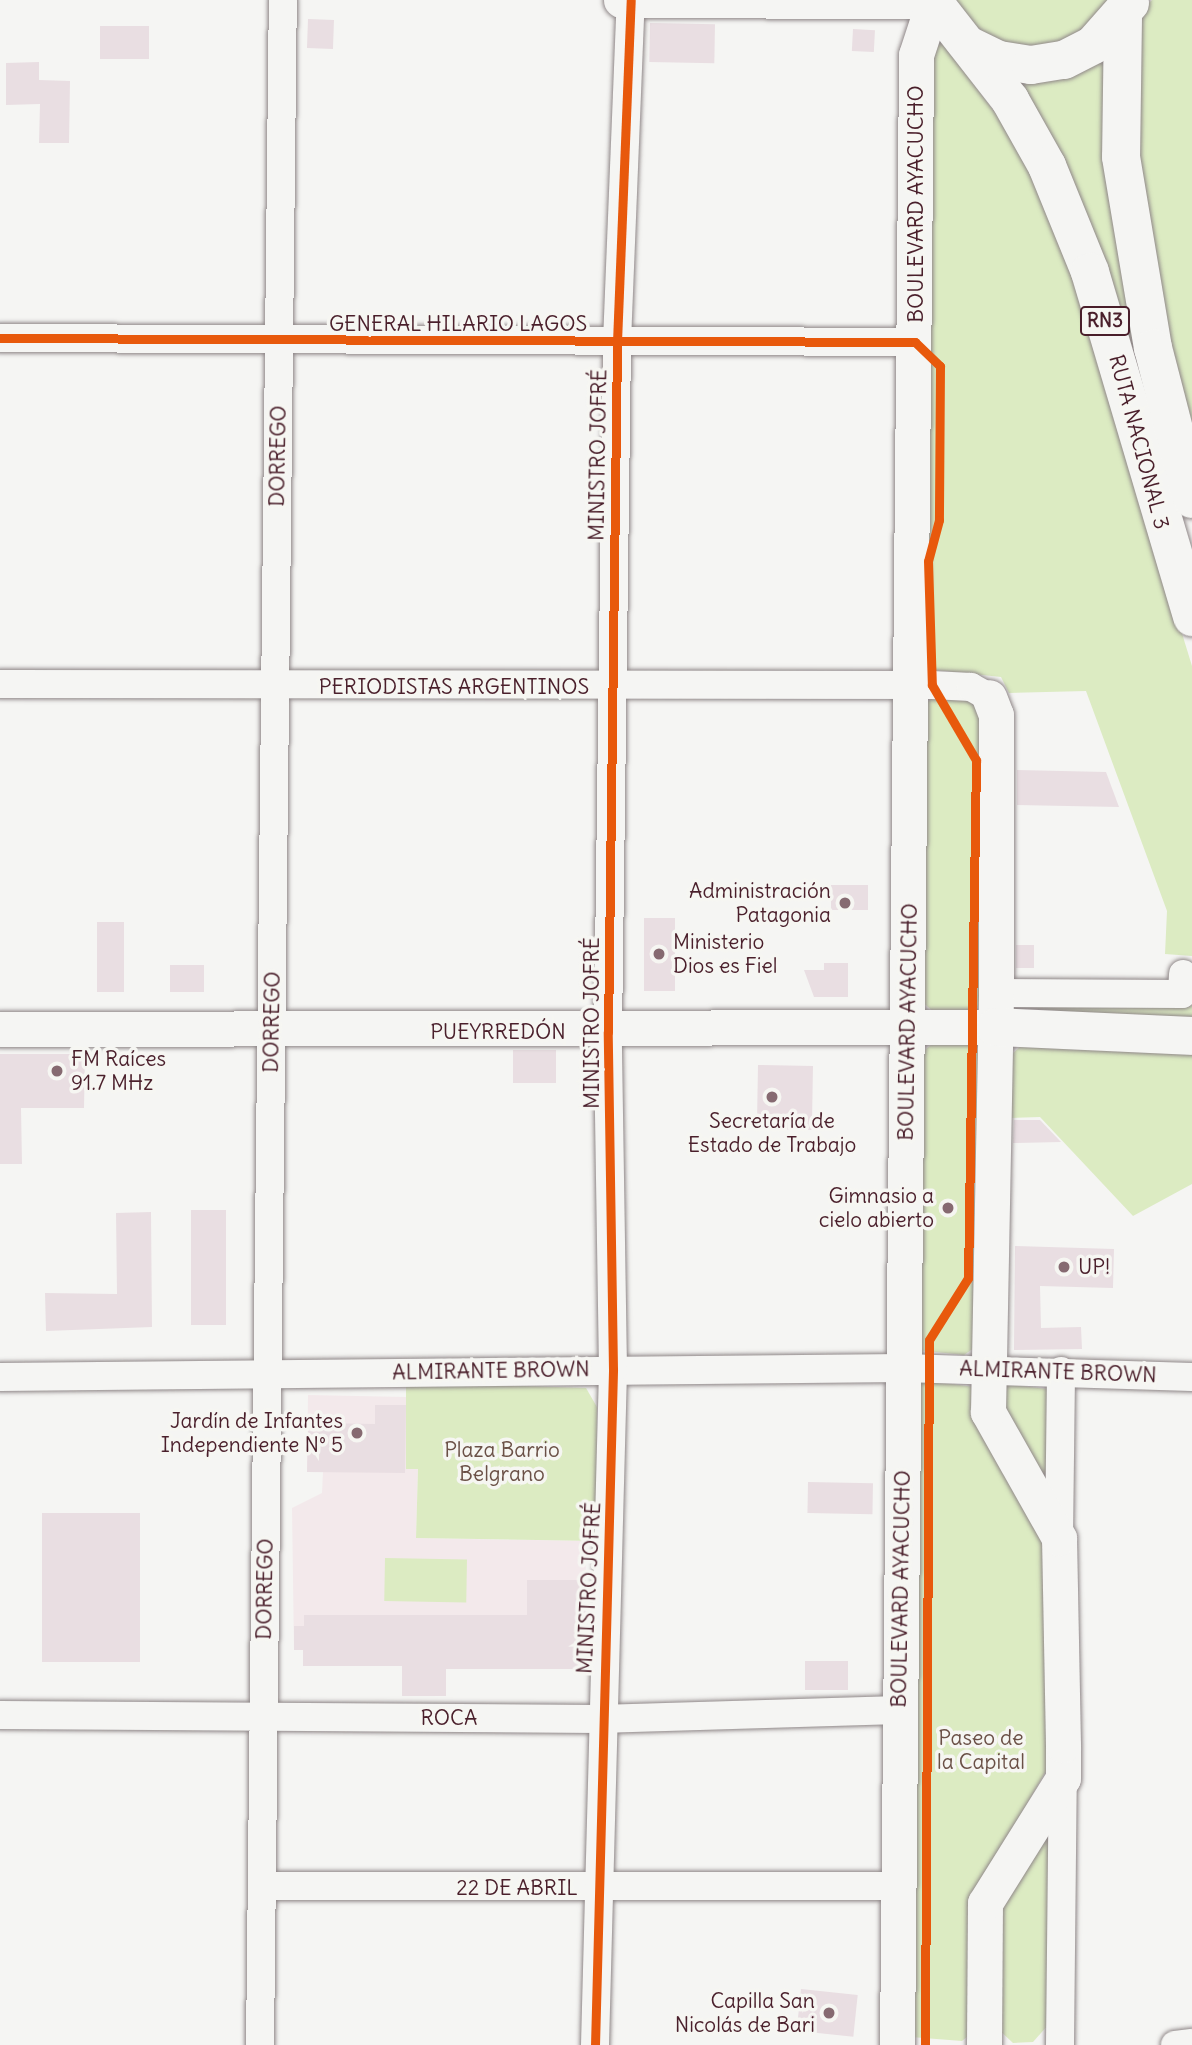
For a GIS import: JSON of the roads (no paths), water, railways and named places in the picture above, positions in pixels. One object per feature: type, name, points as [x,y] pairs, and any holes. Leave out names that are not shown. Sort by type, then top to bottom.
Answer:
[{"type":"highway","name":"RUTA NACIONAL 3","points":[[933,1],[970,46],[1032,135],[1090,272],[1192,617]]},
{"type":"highway","name":"RUTA NACIONAL 3","points":[[970,46],[999,60],[1064,60],[1130,5]]},
{"type":"highway","name":"RUTA NACIONAL 3","points":[[1130,5],[1121,157],[1153,348],[1192,499]]},
{"type":"highway","points":[[996,1010],[1192,1036]]},
{"type":"main road","points":[[621,0],[933,1]]},
{"type":"main road","name":"BOULEVARD AYACUCHO","points":[[897,2045],[916,55],[933,1]]},
{"type":"main road","points":[[984,2045],[985,1903],[1063,1778],[1059,1538],[988,1412],[996,1010],[996,715],[989,696]]},
{"type":"main road","name":"PUEYRREDÓN","points":[[0,1029],[608,1032],[907,1027],[996,1010]]},
{"type":"street","name":"DORREGO","points":[[260,2045],[283,0]]},
{"type":"street","name":"MINISTRO JOFRÉ","points":[[595,2045],[599,1719],[613,1369],[608,1032],[617,342],[631,0]]},
{"type":"street","name":"GENERAL HILARIO LAGOS","points":[[0,338],[915,342]]},
{"type":"street","name":"PERIODISTAS ARGENTINOS","points":[[0,684],[612,688],[911,686],[971,687],[989,696]]},
{"type":"street","points":[[996,1010],[1182,994],[1183,974]]},
{"type":"street","name":"ALMIRANTE BROWN","points":[[0,1377],[268,1379],[613,1369],[904,1368],[1192,1377]]},
{"type":"street","points":[[1059,1538],[1061,1371]]},
{"type":"street","name":"ROCA","points":[[0,1715],[599,1719],[899,1710]]},
{"type":"street","points":[[1060,2045],[1063,1778]]},
{"type":"street","name":"22 DE ABRIL","points":[[262,1886],[898,1886]]},
{"type":"street","points":[[1175,2045],[1192,2043]]},
{"type":"place","name":"Administración Patagonia","points":[[845,903]]},
{"type":"place","name":"Ministerio Dios es Fiel","points":[[659,954]]},
{"type":"place","name":"FM Raíces 91.7 MHz","points":[[57,1071]]},
{"type":"place","name":"Secretaría de Estado de Trabajo","points":[[772,1097]]},
{"type":"place","name":"Gimnasio a cielo abierto","points":[[948,1208]]},
{"type":"place","name":"UP!","points":[[1064,1267]]},
{"type":"place","name":"Jardín de Infantes Independiente N° 5","points":[[357,1433]]},
{"type":"place","name":"Capilla San Nicolás de Bari","points":[[829,2013]]},
{"type":"park label","name":"Plaza Barrio Belgrano","points":[[502,1462]]},
{"type":"park label","name":"Paseo de la Capital","points":[[981,1750]]}]
